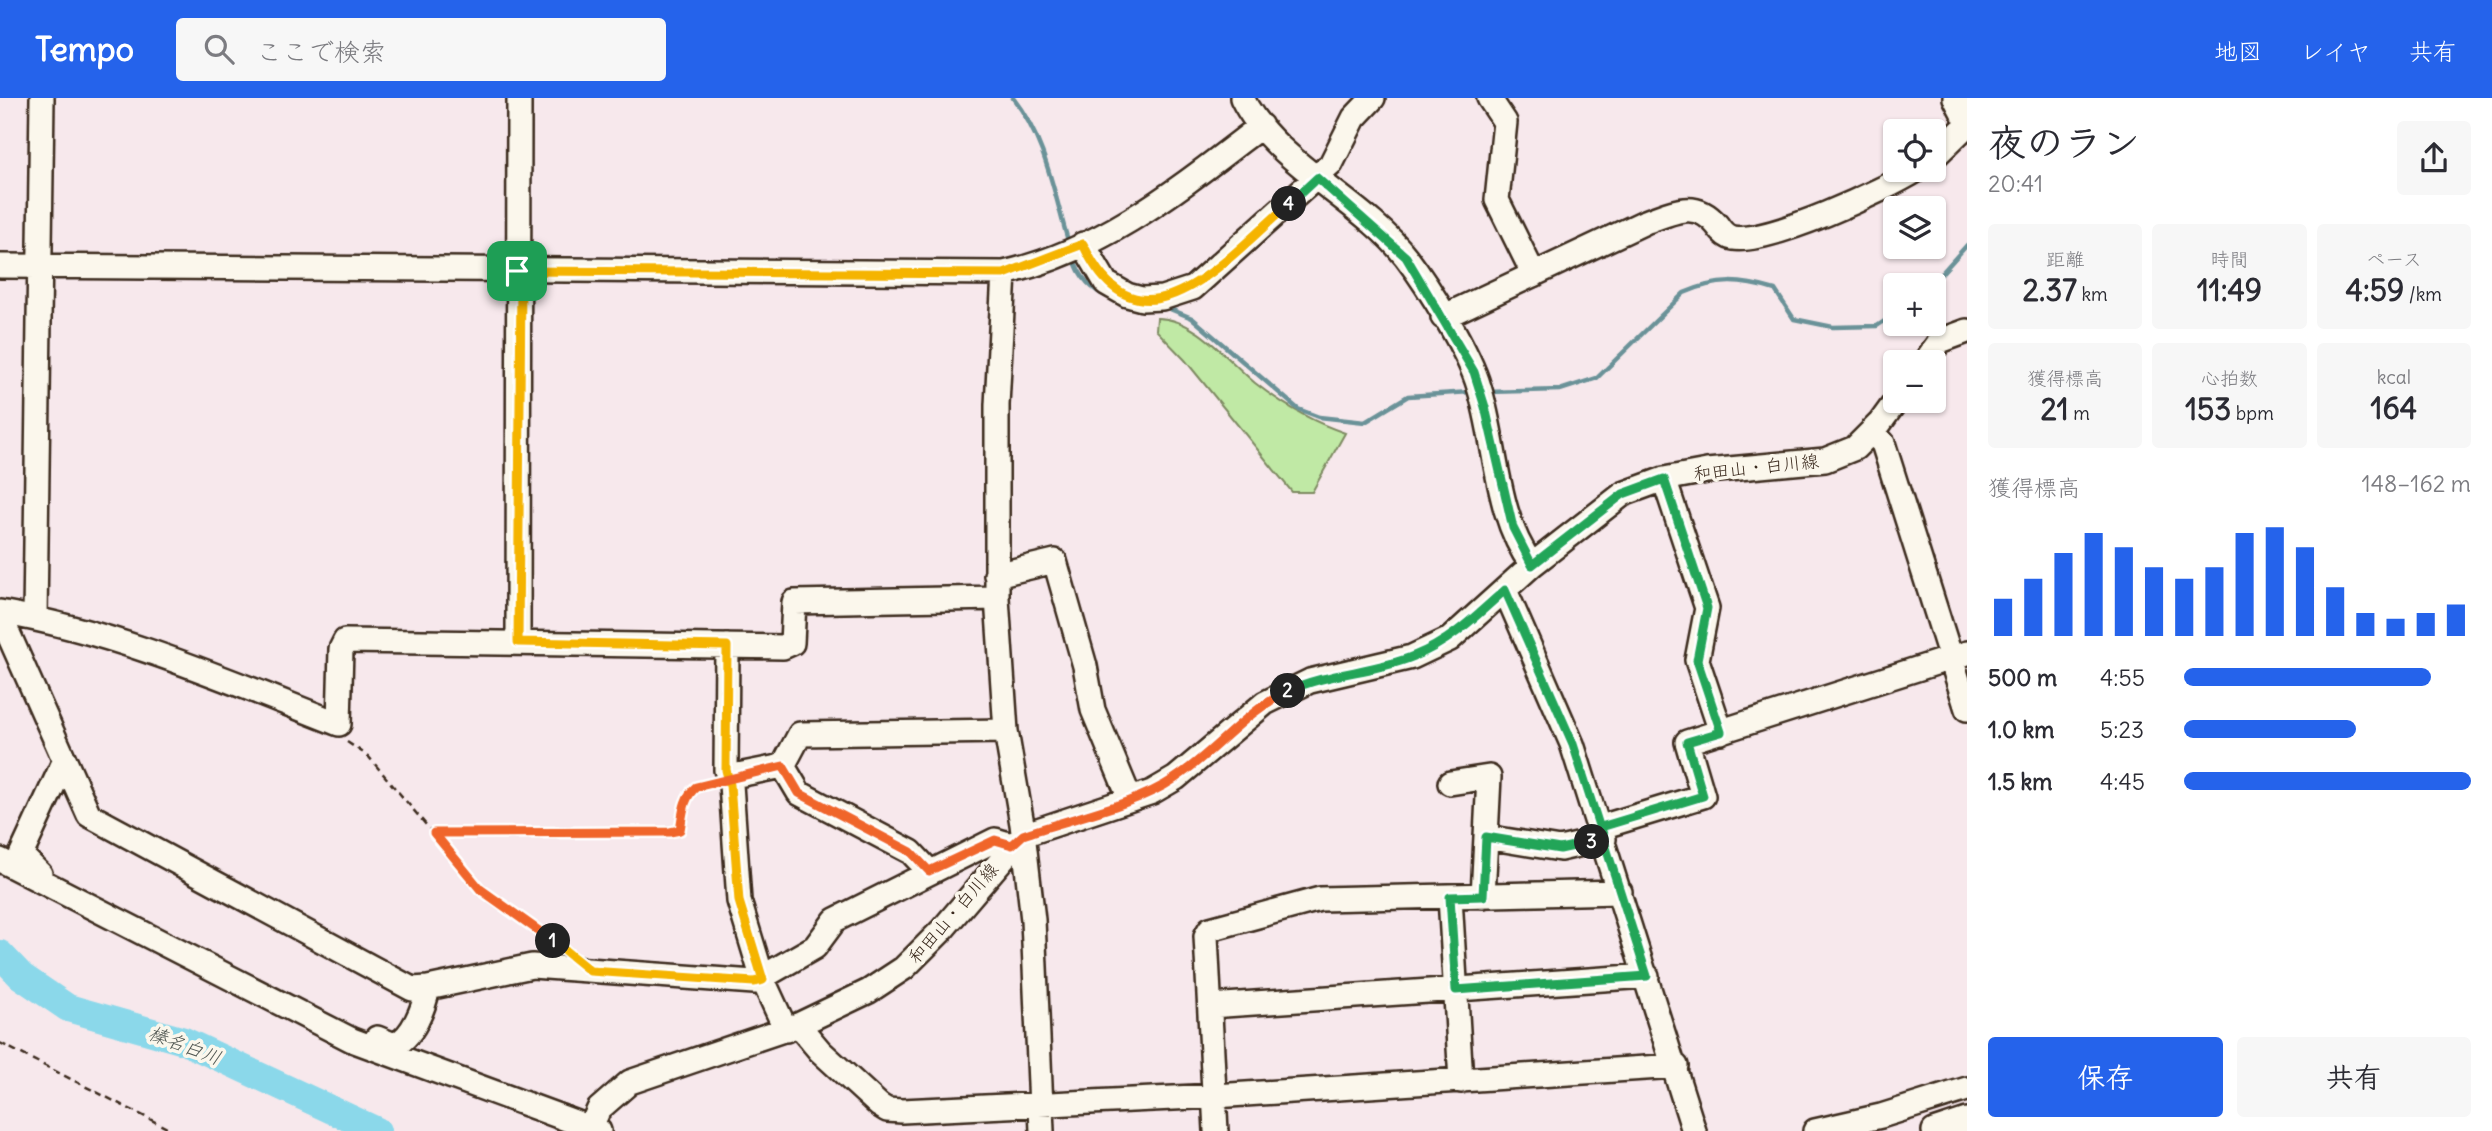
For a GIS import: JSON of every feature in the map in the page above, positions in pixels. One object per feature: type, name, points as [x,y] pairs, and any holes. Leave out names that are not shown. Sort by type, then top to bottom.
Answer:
[{"type":"street","points":[[35,618],[43,98]]},
{"type":"street","points":[[518,642],[521,283],[517,271],[519,98]]},
{"type":"street","points":[[1242,98],[1261,126],[1406,257],[1443,317],[1479,385],[1513,528],[1532,565]]},
{"type":"street","points":[[1076,247],[1115,290],[1142,299],[1177,294],[1193,288],[1331,164],[1354,118],[1373,98]]},
{"type":"street","points":[[1489,98],[1505,122],[1497,200],[1534,275]]},
{"type":"street","points":[[1946,145],[1967,123],[1955,98]]},
{"type":"street","points":[[0,266],[1004,274],[1076,247],[1154,208],[1261,126]]},
{"type":"street","points":[[1443,317],[1645,222],[1687,210],[1704,211],[1723,233],[1732,238],[1768,234],[1889,182]]},
{"type":"street","points":[[1004,274],[997,405],[997,587],[1006,731],[1018,840],[1033,920],[1042,1131]]},
{"type":"street","points":[[1934,350],[1940,341],[1967,331]]},
{"type":"street","name":"和田山・白川線","points":[[592,1130],[608,1099],[631,1082],[792,1028],[869,990],[904,968],[942,931],[1018,840],[1152,792],[1176,778],[1265,703],[1310,681],[1422,653],[1450,639],[1532,565],[1623,494],[1664,479],[1707,471],[1825,460],[1855,448],[1886,413]]},
{"type":"street","points":[[1871,432],[1883,443],[1959,655],[1967,709]]},
{"type":"street","points":[[1664,479],[1707,608],[1697,660],[1721,732]]},
{"type":"street","points":[[1018,840],[995,840],[835,920],[815,947],[763,980],[685,979],[532,965],[428,988],[412,989],[89,815],[0,614],[35,618],[187,665],[339,724],[341,649],[345,641],[783,647],[792,643],[794,602],[997,587],[1055,562],[1085,666],[1093,710],[1130,799]]},
{"type":"street","points":[[1505,590],[1573,744],[1697,1129]]},
{"type":"street","points":[[727,646],[728,777],[739,901],[763,980],[792,1028],[887,1110],[1215,1096],[1676,1066]]},
{"type":"street","points":[[1486,837],[1560,849],[1703,796],[1687,742],[1959,655]]},
{"type":"street","points":[[783,766],[800,734],[1006,731]]},
{"type":"street","points":[[52,887],[21,855],[64,762]]},
{"type":"street","points":[[728,777],[783,766]]},
{"type":"street","points":[[783,766],[799,793],[911,852],[929,871]]},
{"type":"street","points":[[1450,783],[1489,777],[1483,896]]},
{"type":"street","points":[[0,860],[332,1030],[592,1130]]},
{"type":"street","points":[[1216,1131],[1206,936],[1210,929],[1306,901],[1620,892]]},
{"type":"street","points":[[1450,897],[1461,1080]]},
{"type":"street","points":[[1210,1006],[1647,976]]},
{"type":"street","points":[[332,1030],[351,1028],[394,1045],[403,1042],[412,1028],[428,988]]},
{"type":"street","points":[[1815,1131],[1881,1116],[1967,1089]]},
{"type":"street","points":[[1934,1131],[1967,1120]]},
{"type":"path","points":[[346,742],[368,756],[480,889],[564,949]]},
{"type":"path","points":[[434,833],[670,832],[680,830],[688,794],[703,784],[728,777]]},
{"type":"path","points":[[0,1043],[173,1131]]},
{"type":"green space","points":[[1157,318],[1185,325],[1210,342],[1276,399],[1309,418],[1345,433],[1312,492],[1292,492],[1185,360],[1156,330]]},
{"type":"waterway","points":[[1013,98],[1041,149],[1069,244]]},
{"type":"waterway","points":[[1942,273],[1967,245]]},
{"type":"waterway","points":[[1073,256],[1087,282],[1112,299]]},
{"type":"waterway","points":[[1487,392],[1560,390],[1597,378],[1684,293],[1719,283],[1751,284],[1775,290],[1794,319],[1833,327],[1877,326],[1883,322]]},
{"type":"waterway","points":[[1165,307],[1192,318],[1298,409],[1319,417],[1365,422],[1408,396],[1471,392]]},
{"type":"waterway","name":"榛名白川","points":[[0,954],[21,976],[68,1008],[184,1041],[377,1131]]},
{"type":"route","points":[[517,271],[521,283],[518,642],[727,646],[726,770],[728,777],[730,785],[737,884],[739,901],[763,980],[754,982],[685,979],[590,971],[584,963],[480,889],[434,833],[507,830],[670,832],[680,830],[684,804],[688,794],[696,787],[710,781],[728,777],[783,766],[799,793],[911,852],[929,871],[995,840],[1012,845],[1023,835],[1152,792],[1176,778],[1265,703],[1310,681],[1412,657],[1450,639],[1505,590],[1573,744],[1601,827],[1647,976],[1456,990],[1450,897],[1483,896],[1486,837],[1560,849],[1604,839],[1601,827],[1703,796],[1687,742],[1721,732],[1697,660],[1707,608],[1664,479],[1623,494],[1532,565],[1523,553],[1513,528],[1485,407],[1474,372],[1406,257],[1317,178],[1193,288],[1162,298],[1142,299],[1115,290],[1098,272],[1083,244],[1004,274],[517,271]]}]
